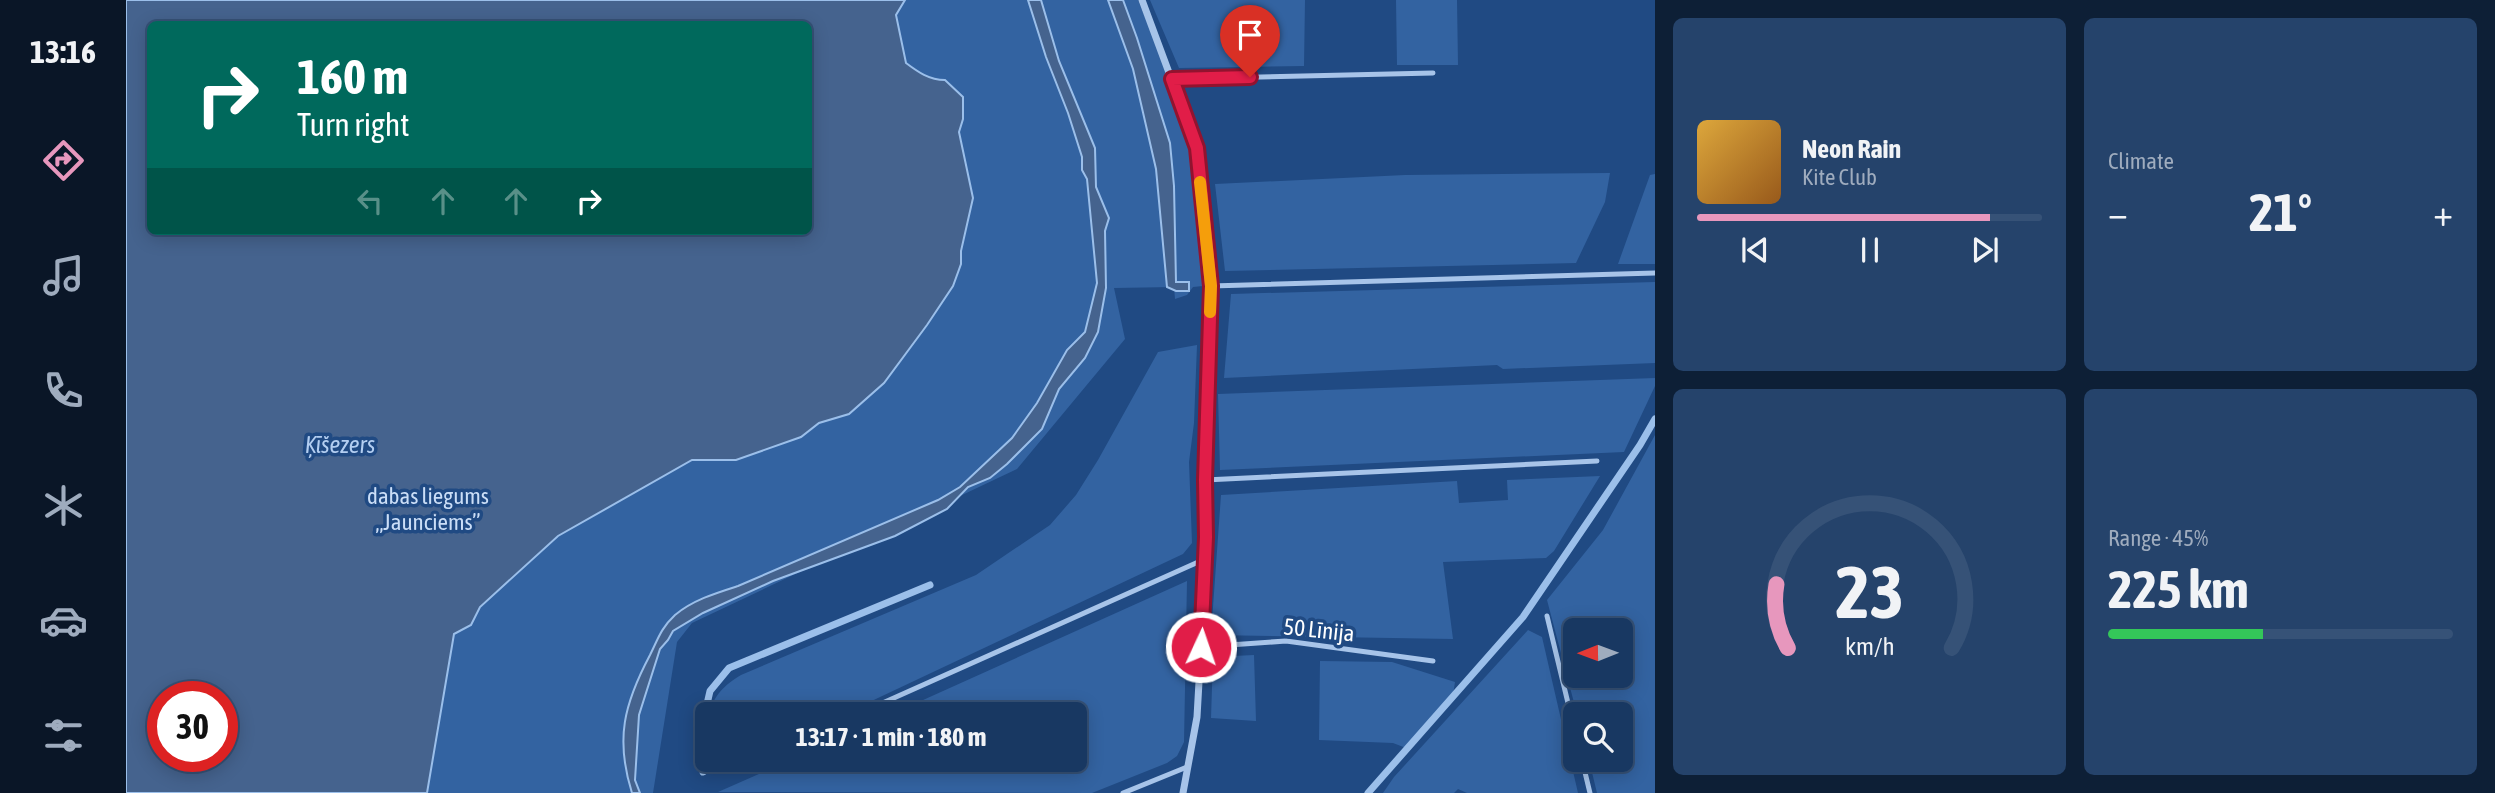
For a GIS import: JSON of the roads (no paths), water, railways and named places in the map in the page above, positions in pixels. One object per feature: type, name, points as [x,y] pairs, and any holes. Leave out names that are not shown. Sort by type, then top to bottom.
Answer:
[{"type":"street","points":[[1142,0],[1197,148],[1211,286],[1201,647],[1197,717],[1183,793]]},
{"type":"lane","points":[[1172,79],[1433,73]]},
{"type":"lane","points":[[1211,286],[1655,273]]},
{"type":"lane","points":[[1205,480],[1597,461]]},
{"type":"lane","points":[[885,702],[1205,558]]},
{"type":"lane","points":[[1547,616],[1568,702]]},
{"type":"lane","name":"50 Līnija","points":[[1201,647],[1286,641],[1433,661]]},
{"type":"lane","points":[[1123,793],[1187,767]]},
{"type":"lane","points":[[1585,772],[1590,793]]},
{"type":"water","name":"Ķīšezers","points":[[126,0],[905,0],[896,15],[906,63],[929,77],[945,80],[963,97],[963,119],[959,132],[973,198],[961,251],[961,264],[953,286],[927,325],[884,383],[849,414],[819,423],[801,437],[736,460],[692,460],[558,536],[480,607],[471,625],[454,634],[427,793],[126,793]]},
{"type":"water","points":[[1028,0],[1041,0],[1059,61],[1095,148],[1096,187],[1109,218],[1105,231],[1106,288],[1098,332],[1085,358],[1059,389],[1042,429],[1007,464],[990,478],[968,487],[947,509],[895,536],[773,581],[703,613],[673,631],[660,649],[639,715],[635,780],[640,793],[632,793],[623,739],[628,706],[660,634],[670,620],[697,601],[938,500],[960,487],[1012,438],[1037,403],[1067,350],[1085,332],[1097,283],[1087,179],[1082,170],[1082,157],[1068,113]]},
{"type":"water","points":[[1108,0],[1123,0],[1170,143],[1174,186],[1176,282],[1189,282],[1189,291],[1176,291],[1167,287],[1156,169],[1133,69]]},
{"type":"waterway","points":[[1368,793],[1523,617],[1655,419]]},
{"type":"waterway","points":[[707,702],[710,691],[729,668],[930,585]]},
{"type":"park label","name":"dabas liegums „Jaunciems”","points":[[428,509]]}]
